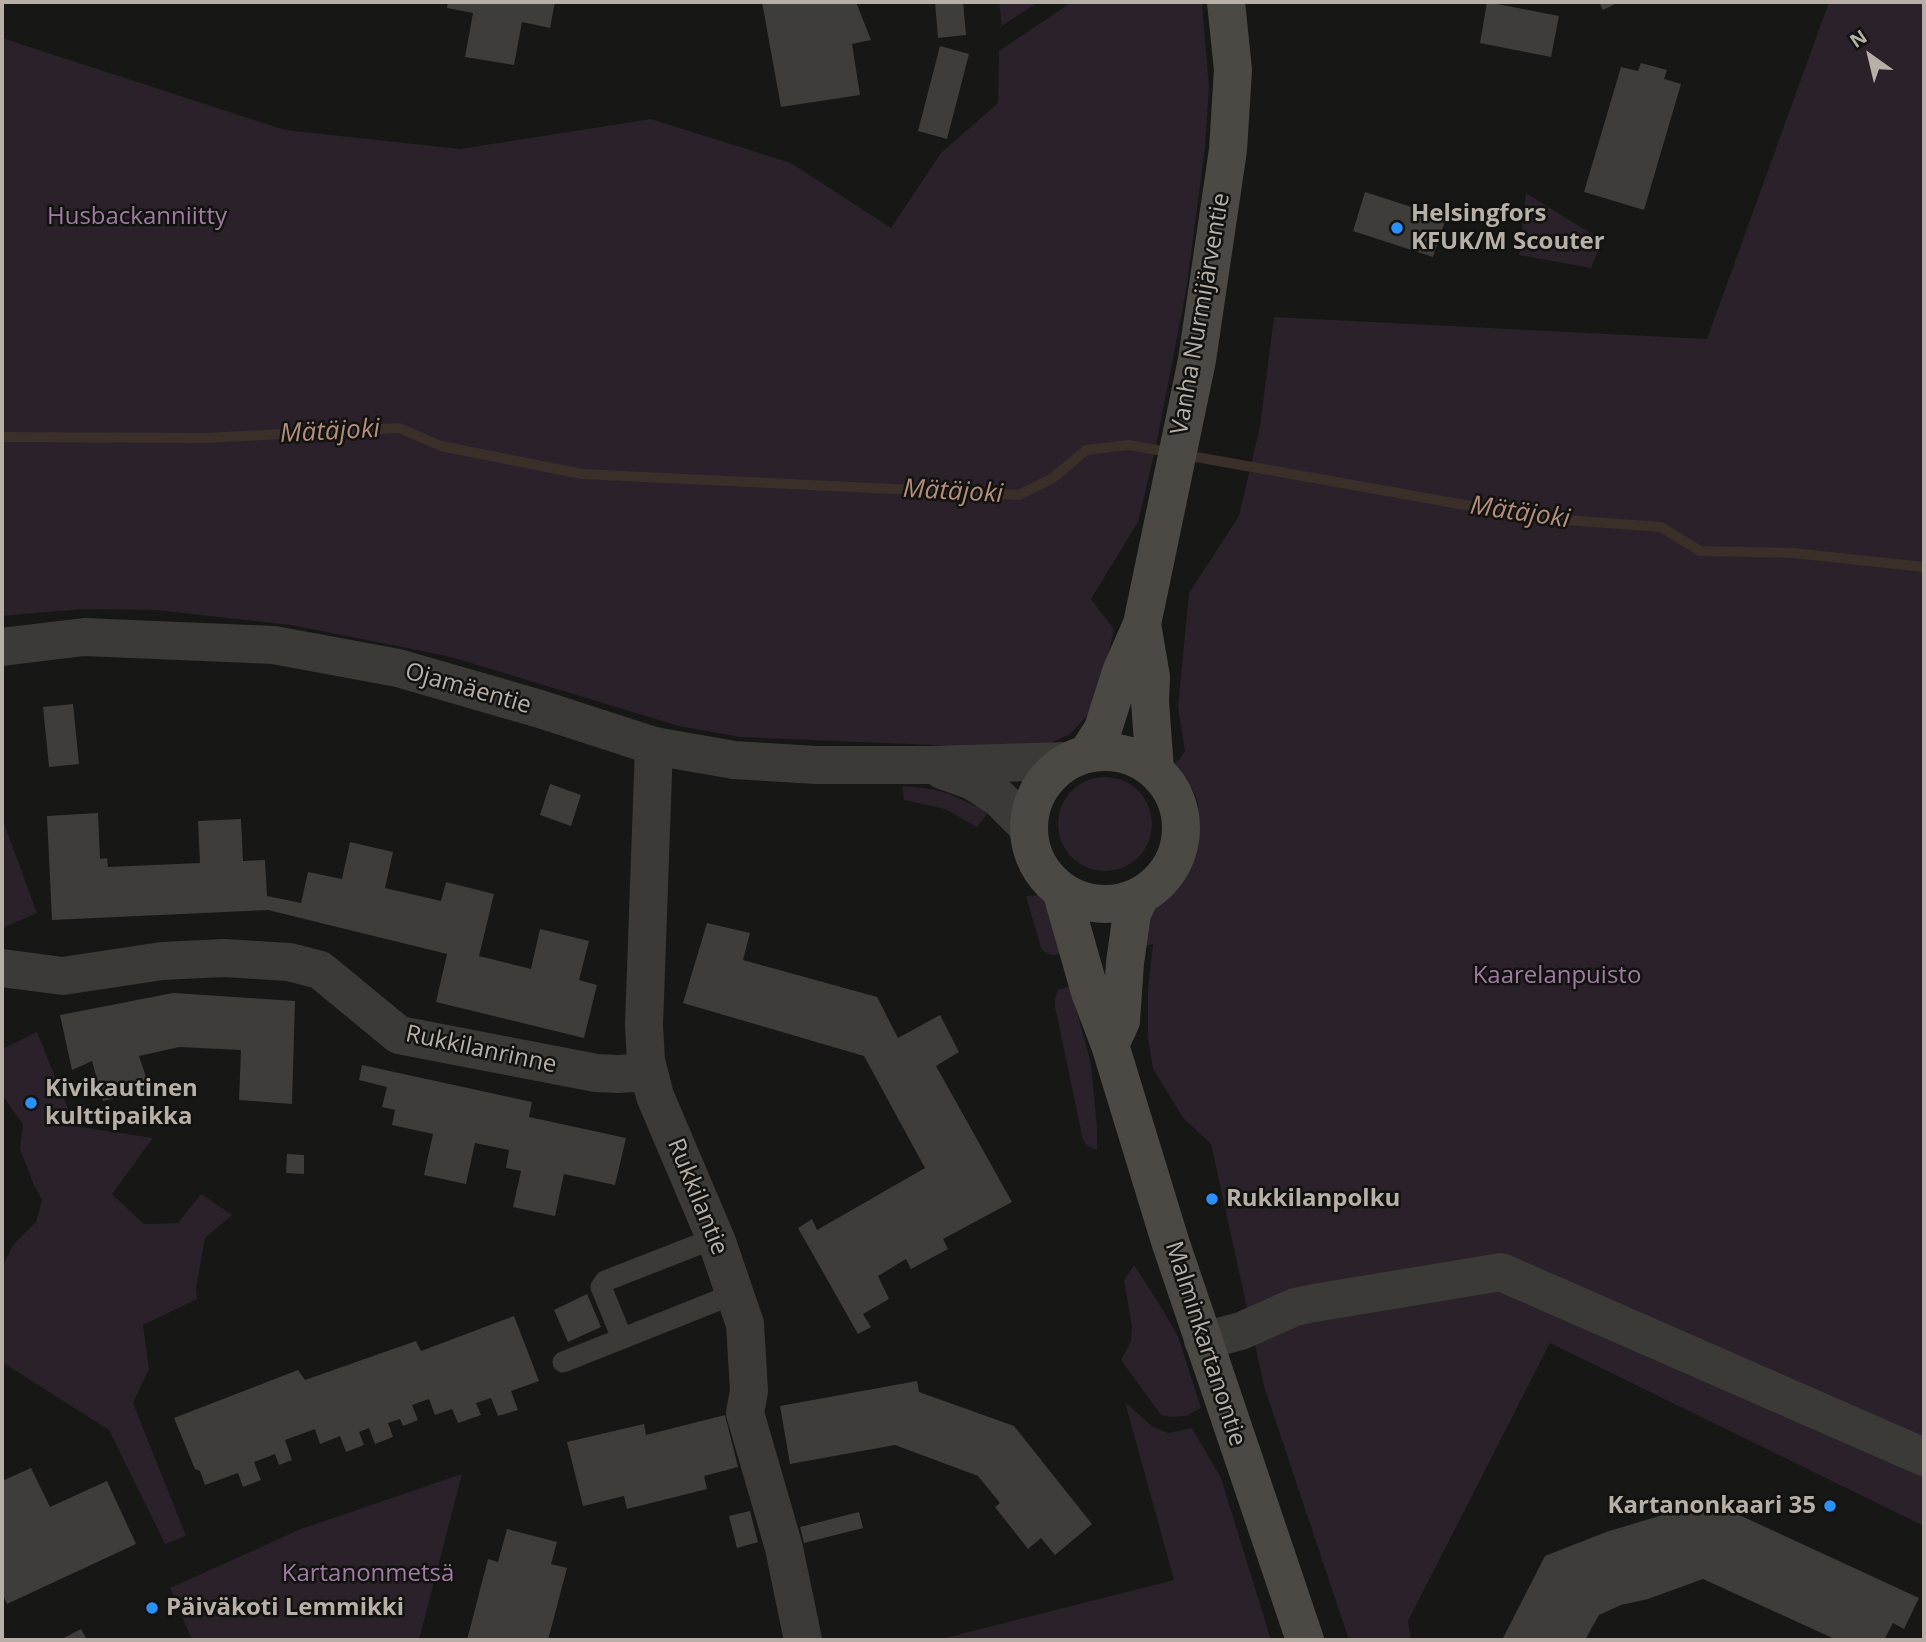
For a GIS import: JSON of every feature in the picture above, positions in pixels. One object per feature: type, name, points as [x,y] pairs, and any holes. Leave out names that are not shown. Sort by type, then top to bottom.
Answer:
[{"type":"main road","name":"Vanha Nurmijärventie","points":[[1077,758],[1103,729],[1121,672],[1142,624],[1197,360],[1228,150],[1233,70],[1226,2]]},
{"type":"main road","name":"Vanha Nurmijärventie","points":[[1142,624],[1151,677],[1155,770]]},
{"type":"main road","points":[[1111,751],[1134,757],[1155,770],[1169,786],[1178,805],[1181,825],[1179,846],[1171,865],[1158,882],[1141,895],[1109,903],[1076,898],[1061,890],[1037,863],[1031,846],[1031,808],[1039,789],[1051,774],[1077,758],[1111,751]]},
{"type":"main road","name":"Malminkartanontie","points":[[1061,890],[1090,992],[1110,1045],[1170,1241],[1305,1640]]},
{"type":"main road","points":[[1110,1045],[1122,1021],[1125,963],[1132,913],[1141,895]]},
{"type":"street","name":"Ojamäentie","points":[[2,646],[84,637],[274,645],[398,668],[540,709],[654,746],[734,760],[816,765],[930,765],[1077,758]]},
{"type":"street","name":"Rukkilantie","points":[[654,746],[644,1025],[646,1061],[655,1096],[715,1238],[745,1324],[749,1391],[745,1413],[784,1548],[803,1640]]},
{"type":"street","name":"Ojamäentie","points":[[930,765],[973,781],[999,798],[1029,828]]},
{"type":"street","name":"Rukkilanrinne","points":[[2,968],[63,976],[162,961],[224,957],[289,962],[320,970],[399,1035],[596,1073],[649,1072]]},
{"type":"street","points":[[1203,1341],[1241,1331],[1295,1307],[1501,1272],[1924,1458]]},
{"type":"lane","points":[[622,1338],[601,1287],[605,1281],[715,1238]]},
{"type":"lane","points":[[563,1362],[734,1294]]},
{"type":"green space","points":[[999,2],[1038,2],[1002,26]]},
{"type":"green space","name":"Husbackanniitty","points":[[1072,2],[1202,2],[1209,88],[1205,148],[1186,291],[1156,446],[1138,522],[1091,599],[1114,629],[1102,682],[1090,713],[1070,734],[1030,749],[740,737],[679,726],[451,657],[291,625],[156,610],[83,609],[2,616],[2,38],[285,130],[460,149],[651,119],[791,163],[891,228],[941,153],[998,103],[999,51]]},
{"type":"green space","name":"Kaarelanpuisto","points":[[1829,2],[1924,2],[1924,1526],[1550,1343],[1408,1621],[1411,1640],[1349,1640],[1264,1386],[1211,1144],[1184,1119],[1153,1069],[1148,1038],[1148,989],[1153,944],[1138,948],[1150,915],[1190,867],[1195,856],[1199,827],[1195,794],[1175,762],[1185,751],[1178,707],[1189,593],[1239,516],[1260,426],[1274,317],[1707,339]]},
{"type":"green space","points":[[1526,193],[1603,241],[1591,268],[1519,255]]},
{"type":"green space","points":[[1096,777],[1114,777],[1139,790],[1149,806],[1152,824],[1149,842],[1139,858],[1114,871],[1096,871],[1071,858],[1058,833],[1058,815],[1071,790]]},
{"type":"green space","points":[[902,786],[947,793],[988,813],[977,827],[945,809],[904,800]]},
{"type":"green space","points":[[2,818],[37,913],[2,928]]},
{"type":"green space","points":[[1042,895],[1050,909],[1065,953],[1052,955],[1041,948],[1026,896]]},
{"type":"green space","points":[[1070,986],[1091,1064],[1097,1150],[1086,1145],[1083,1140],[1055,1007],[1058,990]]},
{"type":"green space","points":[[37,1032],[75,1126],[153,1138],[112,1194],[144,1224],[178,1223],[201,1194],[232,1215],[205,1238],[196,1288],[197,1299],[143,1325],[149,1369],[133,1403],[186,1536],[165,1544],[109,1430],[2,1362],[2,1268],[13,1245],[36,1222],[42,1200],[20,1149],[23,1124],[2,1095],[2,1049]]},
{"type":"green space","points":[[1134,1265],[1178,1336],[1201,1408],[1186,1416],[1161,1415],[1121,1360],[1131,1341],[1132,1326],[1124,1280]]},
{"type":"green space","points":[[1125,1402],[1153,1427],[1168,1433],[1192,1428],[1221,1478],[1271,1640],[937,1640],[1174,1580]]},
{"type":"green space","name":"Kartanonmetsä","points":[[462,1474],[419,1640],[192,1640],[170,1588],[301,1529]]},
{"type":"building","points":[[448,2],[555,2],[550,28],[522,22],[514,65],[465,57],[473,13],[447,8]]},
{"type":"building","points":[[762,2],[856,2],[871,40],[852,44],[860,95],[781,107]]},
{"type":"building","points":[[935,2],[963,2],[966,35],[938,38]]},
{"type":"building","points":[[1487,2],[1559,16],[1551,57],[1480,43]]},
{"type":"building","points":[[1599,2],[1619,2],[1603,10]]},
{"type":"building","points":[[940,46],[969,54],[947,139],[918,131]]},
{"type":"building","points":[[1641,63],[1667,70],[1664,79],[1681,84],[1644,210],[1584,192],[1621,67],[1638,71]]},
{"type":"building","points":[[1365,192],[1446,218],[1433,257],[1353,231]]},
{"type":"building","points":[[73,704],[79,764],[49,767],[43,707]]},
{"type":"building","points":[[550,784],[581,795],[571,826],[540,815]]},
{"type":"building","points":[[98,813],[100,859],[107,858],[108,867],[200,863],[198,821],[241,819],[243,861],[265,860],[267,896],[301,903],[308,872],[342,879],[350,842],[393,852],[385,888],[441,901],[446,882],[494,894],[479,956],[531,969],[540,929],[589,941],[579,980],[597,985],[584,1038],[436,1002],[447,954],[268,910],[52,920],[47,816]]},
{"type":"building","points":[[707,923],[750,933],[743,960],[877,997],[898,1038],[940,1015],[959,1052],[936,1066],[1012,1202],[943,1239],[948,1249],[911,1269],[906,1259],[878,1276],[889,1299],[863,1314],[871,1327],[858,1334],[798,1228],[812,1219],[817,1230],[925,1168],[864,1056],[683,1003]]},
{"type":"building","points":[[173,993],[295,1001],[292,1104],[239,1100],[241,1050],[179,1047],[139,1056],[150,1089],[103,1101],[92,1061],[72,1070],[60,1015]]},
{"type":"building","points":[[362,1065],[532,1102],[529,1117],[626,1138],[615,1185],[564,1174],[555,1216],[513,1207],[521,1171],[506,1168],[509,1150],[475,1143],[466,1184],[424,1175],[433,1134],[392,1125],[395,1110],[382,1107],[387,1087],[359,1080]]},
{"type":"building","points":[[287,1154],[304,1155],[304,1174],[286,1173]]},
{"type":"building","points":[[587,1294],[601,1327],[568,1342],[554,1310]]},
{"type":"building","points":[[514,1316],[539,1381],[511,1391],[518,1410],[498,1416],[491,1398],[476,1403],[481,1415],[458,1423],[452,1409],[435,1415],[429,1399],[412,1405],[418,1420],[403,1426],[400,1419],[388,1423],[393,1437],[375,1444],[369,1428],[359,1432],[364,1445],[346,1452],[340,1436],[320,1444],[315,1429],[285,1440],[292,1460],[279,1465],[275,1454],[254,1462],[261,1480],[243,1487],[238,1473],[205,1485],[200,1471],[195,1469],[174,1418],[298,1370],[305,1380],[416,1341],[421,1351]]},
{"type":"building","points":[[917,1381],[919,1392],[1014,1426],[1092,1524],[1055,1555],[1041,1538],[1028,1549],[995,1507],[1000,1503],[978,1476],[895,1445],[790,1464],[780,1406]]},
{"type":"building","points":[[725,1415],[738,1467],[704,1476],[707,1489],[627,1509],[624,1496],[583,1506],[567,1442],[644,1424],[646,1435]]},
{"type":"building","points":[[31,1468],[50,1507],[107,1481],[136,1544],[7,1604],[2,1593],[2,1481]]},
{"type":"building","points":[[1709,1501],[1919,1598],[1904,1629],[1893,1623],[1884,1640],[1837,1640],[1703,1579],[1648,1599],[1621,1605],[1599,1615],[1585,1640],[1502,1640],[1545,1556],[1606,1532]]},
{"type":"building","points":[[750,1511],[758,1542],[737,1548],[729,1516]]},
{"type":"building","points":[[859,1512],[863,1528],[804,1543],[800,1527]]},
{"type":"building","points":[[507,1529],[557,1542],[551,1564],[567,1568],[548,1640],[467,1640],[488,1559],[498,1562]]},
{"type":"building","points":[[81,1629],[87,1640],[60,1640]]},
{"type":"waterway","name":"Mätäjoki","points":[[2,437],[205,438],[399,428],[441,446],[582,474],[1019,495],[1053,478],[1086,450],[1129,445],[1538,518],[1661,527],[1700,551],[1793,553],[1924,567]]},
{"type":"place","name":"Helsingfors KFUK/M Scouter","points":[[1397,228]]},
{"type":"place","name":"Kivikautinen kulttipaikka","points":[[31,1103]]},
{"type":"place","name":"Rukkilanpolku","points":[[1212,1199]]},
{"type":"place","name":"Kartanonkaari 35","points":[[1830,1506]]},
{"type":"place","name":"Päiväkoti Lemmikki","points":[[152,1608]]}]
